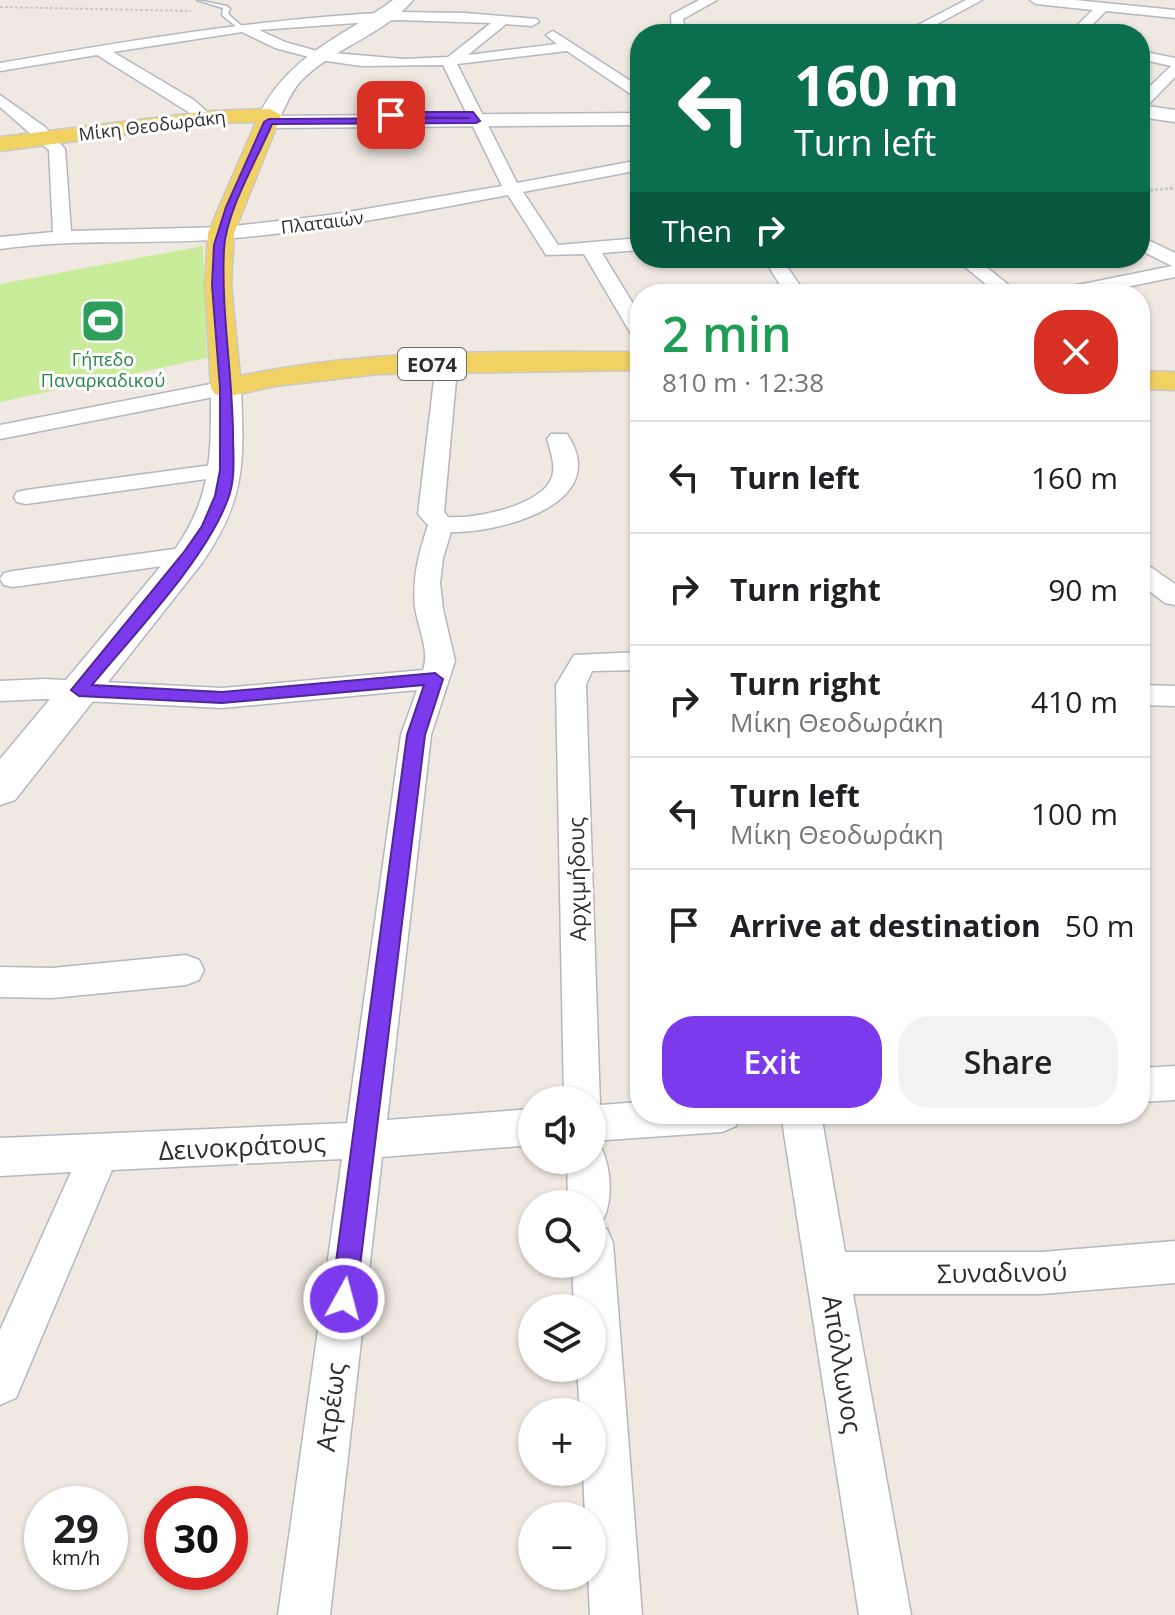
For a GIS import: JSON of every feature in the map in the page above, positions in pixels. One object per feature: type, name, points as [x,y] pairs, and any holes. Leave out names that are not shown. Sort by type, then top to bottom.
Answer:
[{"type":"main road","points":[[0,789],[189,555],[217,511],[227,470],[226,388],[218,285],[221,233],[282,91],[295,76],[321,56],[384,17],[404,0]]},
{"type":"main road","name":"Μίκη Θεοδωράκη","points":[[0,147],[206,118],[270,118]]},
{"type":"main road","name":"Μίκη Θεοδωράκη","points":[[51,140],[270,118]]},
{"type":"main road","name":"ΕΟ74","points":[[226,388],[268,377],[353,369],[630,361]]},
{"type":"main road","points":[[1150,367],[1175,368]]},
{"type":"main road","name":"ΕΟ74","points":[[226,388],[266,391],[445,380],[630,376]]},
{"type":"main road","points":[[1150,380],[1175,381]]},
{"type":"street","points":[[677,24],[676,18],[680,13],[711,0]]},
{"type":"street","points":[[927,24],[976,0]]},
{"type":"street","points":[[1036,0],[1175,14]]},
{"type":"street","points":[[1085,24],[1104,6]]},
{"type":"street","points":[[449,63],[508,13]]},
{"type":"street","points":[[0,67],[240,27],[384,17],[508,13],[532,22],[630,87]]},
{"type":"street","points":[[240,27],[266,39],[321,56],[449,63],[570,46]]},
{"type":"street","points":[[101,51],[189,103],[206,118]]},
{"type":"street","points":[[1150,57],[1175,62]]},
{"type":"street","points":[[449,63],[512,188],[553,251],[630,245]]},
{"type":"street","points":[[1150,93],[1165,74]]},
{"type":"street","points":[[0,100],[51,140],[59,157],[62,234]]},
{"type":"street","points":[[1150,112],[1175,116]]},
{"type":"street","name":"Μίκη Θεοδωράκη","points":[[270,118],[630,116]]},
{"type":"street","points":[[1150,119],[1175,122]]},
{"type":"street","name":"Πλαταιών","points":[[0,243],[62,234],[221,233],[362,218],[630,167]]},
{"type":"street","points":[[1150,247],[1175,261]]},
{"type":"street","points":[[591,250],[630,315]]},
{"type":"street","points":[[976,268],[997,284]]},
{"type":"street","points":[[1112,284],[1175,271]]},
{"type":"street","points":[[445,380],[431,514],[441,524],[459,526],[490,522],[537,504],[552,494],[562,482],[565,471],[559,439]]},
{"type":"street","points":[[0,432],[226,388]]},
{"type":"street","points":[[26,497],[227,470]]},
{"type":"street","name":"Ατρέως","points":[[304,1615],[416,735],[441,661],[429,609],[427,583],[430,558],[441,524]]},
{"type":"street","points":[[13,579],[189,555]]},
{"type":"street","points":[[1150,579],[1175,597]]},
{"type":"street","name":"Αρχιμήδους","points":[[583,1086],[571,685],[584,662],[630,661]]},
{"type":"street","points":[[0,691],[79,690],[222,698],[435,679]]},
{"type":"street","points":[[1150,695],[1175,696]]},
{"type":"street","points":[[0,982],[52,983],[186,970]]},
{"type":"street","points":[[1150,1084],[1175,1083]]},
{"type":"street","points":[[606,1122],[630,1120]]},
{"type":"street","name":"Απόλλωνος","points":[[803,1124],[885,1615]]},
{"type":"street","name":"Δεινοκράτους","points":[[0,1157],[363,1140],[518,1128]]},
{"type":"street","points":[[0,1382],[100,1152]]},
{"type":"street","name":"Συναδινού","points":[[828,1273],[1041,1273],[1175,1262]]},
{"type":"street","points":[[594,1278],[616,1615]]},
{"type":"lane","points":[[200,0],[225,7],[224,14],[240,27]]},
{"type":"path","points":[[0,7],[224,14]]},
{"type":"path","points":[[1150,190],[1175,188]]},
{"type":"green space","name":"Γήπεδο Παναρκαδικού","points":[[203,246],[207,358],[0,402],[0,284]]},
{"type":"place","name":"Γήπεδο Παναρκαδικού","points":[[103,321]]},
{"type":"route","points":[[344,1299],[416,735],[435,679],[222,698],[79,690],[189,555],[217,511],[227,470],[222,304],[218,285],[219,245],[231,207],[269,122],[476,121],[473,115],[391,115]]}]
